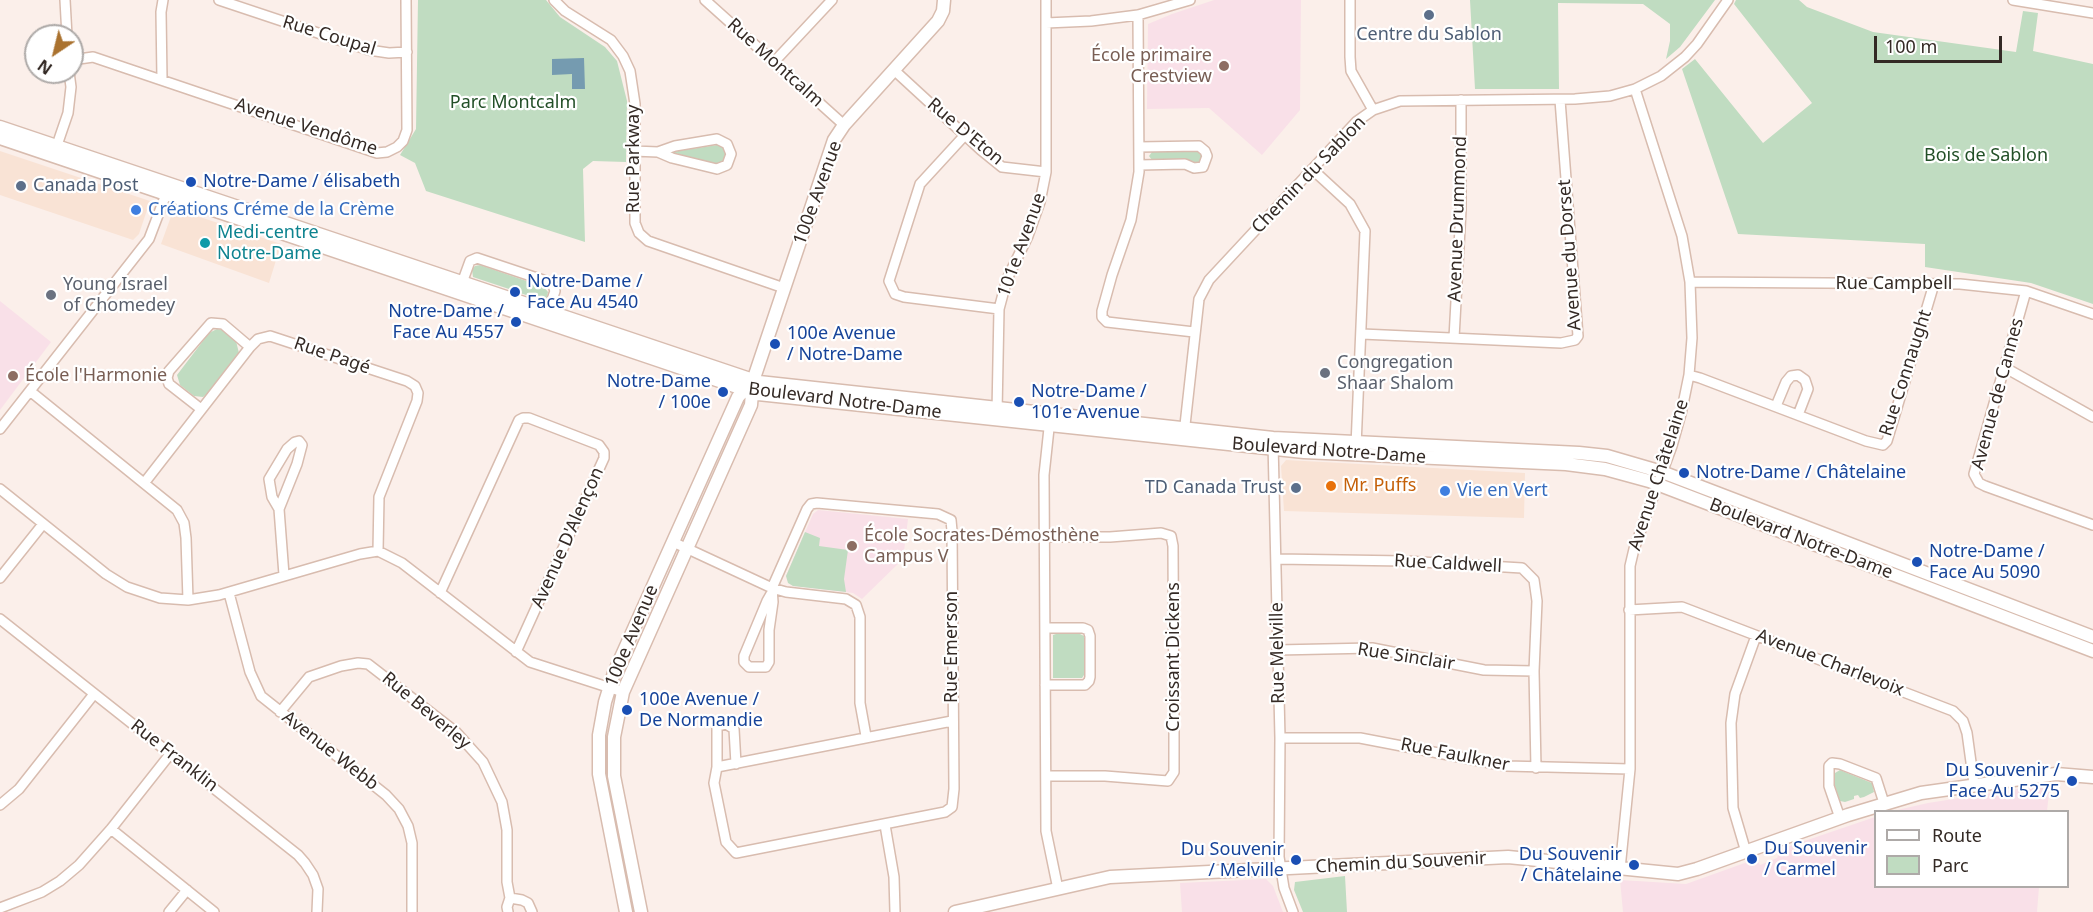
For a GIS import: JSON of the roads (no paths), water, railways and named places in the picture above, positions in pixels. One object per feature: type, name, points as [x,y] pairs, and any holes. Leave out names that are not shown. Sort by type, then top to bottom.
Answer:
[{"type":"street","points":[[65,0],[66,24]]},
{"type":"street","points":[[162,79],[161,12],[163,0]]},
{"type":"street","name":"Rue Coupal","points":[[219,0],[369,50],[389,53],[407,51]]},
{"type":"street","name":"Avenue Vendôme","points":[[84,58],[93,57],[162,79],[377,153],[387,152],[403,141],[407,130],[406,0]]},
{"type":"street","name":"Rue Parkway","points":[[554,0],[565,11],[611,40],[623,56],[630,71],[633,87],[634,223],[639,233],[648,242],[784,288]]},
{"type":"street","name":"Rue Montcalm","points":[[707,0],[844,125]]},
{"type":"street","points":[[774,62],[832,0]]},
{"type":"street","name":"100e Avenue","points":[[641,912],[614,776],[614,737],[622,692],[751,405],[750,388],[834,140],[844,125],[938,21],[943,11],[944,0]]},
{"type":"street","name":"101e Avenue","points":[[997,414],[999,309],[1007,279],[1028,236],[1040,202],[1046,172],[1046,0]]},
{"type":"street","points":[[1046,23],[1091,21],[1138,15],[1190,0]]},
{"type":"street","points":[[1350,0],[1352,71],[1357,84],[1374,110]]},
{"type":"street","name":"Chemin du Sablon","points":[[1184,434],[1199,299],[1209,280],[1356,122],[1374,110],[1400,101],[1560,100],[1610,96],[1635,89],[1660,76],[1685,57],[1728,0]]},
{"type":"street","points":[[2013,0],[2093,13]]},
{"type":"street","points":[[1138,15],[1140,165],[1131,220],[1112,275],[1102,317],[1107,322],[1194,332]]},
{"type":"street","name":"Rue D'Eton","points":[[894,70],[1002,167],[1046,172]]},
{"type":"street","points":[[55,151],[68,113],[71,84]]},
{"type":"street","name":"Avenue Châtelaine","points":[[1620,869],[1630,769],[1631,558],[1682,414],[1689,375],[1692,338],[1690,282],[1682,236],[1635,89]]},
{"type":"street","name":"Avenue Drummond","points":[[1454,338],[1461,210],[1461,100]]},
{"type":"street","name":"Avenue du Dorset","points":[[1362,334],[1561,343],[1575,340],[1578,336],[1560,100]]},
{"type":"street","name":"Boulevard Notre-Dame","points":[[0,127],[55,151],[750,388],[1273,443],[1356,448],[1579,453],[1619,459],[1660,478],[2093,651]]},
{"type":"street","points":[[964,135],[920,184],[889,281],[895,294],[904,297],[999,309]]},
{"type":"street","name":"Boulevard Notre-Dame","points":[[0,138],[55,151]]},
{"type":"street","points":[[634,151],[658,152],[672,158],[717,169],[727,165],[731,154],[727,144],[717,139],[675,146],[658,152]]},
{"type":"street","points":[[1139,147],[1199,146],[1207,156],[1203,167],[1194,168],[1185,164],[1140,165]]},
{"type":"street","points":[[1312,169],[1350,204],[1365,231],[1356,448]]},
{"type":"street","points":[[0,429],[149,239],[168,189]]},
{"type":"street","name":"Boulevard Notre-Dame","points":[[168,189],[462,283],[547,318]]},
{"type":"street","points":[[462,283],[470,261],[473,258],[480,258],[552,284],[555,291],[547,318]]},
{"type":"street","name":"Rue Campbell","points":[[1690,282],[1934,284],[1996,287],[2026,291],[2093,314]]},
{"type":"street","name":"Rue Connaught","points":[[1689,375],[1866,441],[1883,445],[1887,441],[1934,284]]},
{"type":"street","name":"Avenue de Cannes","points":[[2026,291],[1974,474],[1978,483],[2093,525]]},
{"type":"street","points":[[145,482],[201,410],[250,347],[224,324],[210,323],[169,371],[167,378],[169,384],[201,410]]},
{"type":"street","name":"Rue Pagé","points":[[250,347],[258,339],[270,336],[415,386],[418,393],[417,401],[379,497],[378,551]]},
{"type":"street","points":[[2004,370],[2011,371],[2093,417]]},
{"type":"street","points":[[1776,406],[1786,382],[1791,376],[1798,375],[1805,380],[1808,389],[1798,415]]},
{"type":"street","name":"100e Avenue","points":[[626,912],[599,774],[599,735],[609,688],[738,397],[750,388]]},
{"type":"street","points":[[30,391],[177,510],[184,524],[188,600]]},
{"type":"street","name":"Avenue D'Alençon","points":[[441,592],[519,420],[528,418],[599,445],[604,452],[604,458],[516,652]]},
{"type":"street","points":[[1050,419],[1044,475],[1046,835],[1058,889]]},
{"type":"street","points":[[279,509],[297,464],[302,445],[299,441],[287,449],[268,479],[272,497],[279,509],[284,575]]},
{"type":"street","name":"Rue Melville","points":[[1273,443],[1277,559],[1281,869],[1285,891],[1293,912]]},
{"type":"street","name":"Boulevard Notre-Dame","points":[[1660,478],[2093,637]]},
{"type":"street","points":[[0,489],[106,574],[127,587],[160,598],[188,600],[229,593],[284,575],[378,551],[402,563],[530,662],[622,692]]},
{"type":"street","name":"Rue Emerson","points":[[736,764],[734,729],[726,724],[717,726],[717,767],[714,783],[726,842],[736,853],[885,825],[945,812],[952,807],[954,789],[951,520],[938,514],[811,504],[772,591]]},
{"type":"street","points":[[0,578],[43,524]]},
{"type":"street","name":"Croissant Dickens","points":[[1045,537],[1110,537],[1161,532],[1171,536],[1173,546],[1174,721],[1174,772],[1168,781],[1105,776],[1046,776]]},
{"type":"street","points":[[673,542],[772,591],[846,599],[854,602],[858,608],[860,703],[866,736]]},
{"type":"street","name":"Rue Caldwell","points":[[1277,559],[1405,561],[1522,568],[1534,580],[1537,601],[1534,671],[1536,768]]},
{"type":"street","points":[[772,591],[769,662],[766,667],[749,667],[744,662],[744,656],[772,591]]},
{"type":"street","name":"Avenue Webb","points":[[229,593],[250,672],[261,696],[386,795],[399,809],[408,826],[412,843],[412,912]]},
{"type":"street","name":"Avenue Charlevoix","points":[[1629,610],[1682,607],[1953,711],[1963,721],[1967,733],[1974,784]]},
{"type":"street","name":"Rue Franklin","points":[[0,619],[171,753],[305,863],[318,889],[317,912]]},
{"type":"street","points":[[1045,628],[1088,630],[1090,669],[1089,681],[1084,685],[1045,685]]},
{"type":"street","points":[[1746,852],[1732,801],[1731,723],[1735,694],[1756,636]]},
{"type":"street","name":"Rue Sinclair","points":[[1277,650],[1372,648],[1484,670],[1534,671]]},
{"type":"street","name":"Rue Beverley","points":[[280,712],[309,677],[358,663],[368,664],[432,713],[472,748],[483,762],[502,801],[507,830],[507,882],[510,898],[508,912]]},
{"type":"street","points":[[0,805],[19,789],[94,694]]},
{"type":"street","name":"Rue Emerson","points":[[717,767],[952,721]]},
{"type":"street","name":"Rue Faulkner","points":[[1280,738],[1360,738],[1506,765],[1536,768],[1630,769]]},
{"type":"street","points":[[0,908],[34,896],[60,881],[79,865],[111,829],[171,753]]},
{"type":"street","points":[[1840,818],[1829,786],[1829,766],[1832,763],[1876,778],[1884,803]]},
{"type":"street","name":"Chemin du Souvenir","points":[[955,912],[1110,877],[1508,857],[1681,874],[1884,803],[1932,790],[2056,774],[2093,777]]},
{"type":"street","points":[[885,825],[894,877],[895,912]]},
{"type":"street","points":[[111,829],[214,912]]},
{"type":"street","points":[[169,912],[187,890]]},
{"type":"street","points":[[510,898],[528,903],[532,912]]},
{"type":"water","points":[[584,58],[585,89],[572,89],[572,74],[552,75],[552,59]]},
{"type":"place","name":"Centre du Sablon","points":[[1429,15]]},
{"type":"place","name":"École primaire Crestview","points":[[1224,66]]},
{"type":"place","name":"Notre-Dame / élisabeth","points":[[191,182]]},
{"type":"place","name":"Canada Post","points":[[21,186]]},
{"type":"place","name":"Créations Créme de la Crème","points":[[136,210]]},
{"type":"place","name":"Medi-centre Notre-Dame","points":[[205,243]]},
{"type":"place","name":"Notre-Dame / Face Au 4540","points":[[515,292]]},
{"type":"place","name":"Young Israel of Chomedey","points":[[51,295]]},
{"type":"place","name":"Notre-Dame / Face Au 4557","points":[[516,322]]},
{"type":"place","name":"100e Avenue / Notre-Dame","points":[[775,344]]},
{"type":"place","name":"Congregation Shaar Shalom","points":[[1325,373]]},
{"type":"place","name":"École l'Harmonie","points":[[13,376]]},
{"type":"place","name":"Notre-Dame / 100e","points":[[723,392]]},
{"type":"place","name":"Notre-Dame / 101e Avenue","points":[[1019,402]]},
{"type":"place","name":"Notre-Dame / Châtelaine","points":[[1684,473]]},
{"type":"place","name":"Mr. Puffs","points":[[1331,486]]},
{"type":"place","name":"TD Canada Trust","points":[[1296,488]]},
{"type":"place","name":"Vie en Vert","points":[[1445,491]]},
{"type":"place","name":"École Socrates-Démosthène Campus V","points":[[852,546]]},
{"type":"place","name":"Notre-Dame / Face Au 5090","points":[[1917,562]]},
{"type":"place","name":"100e Avenue / De Normandie","points":[[627,710]]},
{"type":"place","name":"Du Souvenir / Face Au 5275","points":[[2072,781]]},
{"type":"place","name":"Du Souvenir / Carmel","points":[[1752,859]]},
{"type":"place","name":"Du Souvenir / Melville","points":[[1296,860]]},
{"type":"place","name":"Du Souvenir / Châtelaine","points":[[1634,865]]},
{"type":"park label","name":"Parc Montcalm","points":[[513,103]]},
{"type":"park label","name":"Bois de Sablon","points":[[1986,156]]}]
